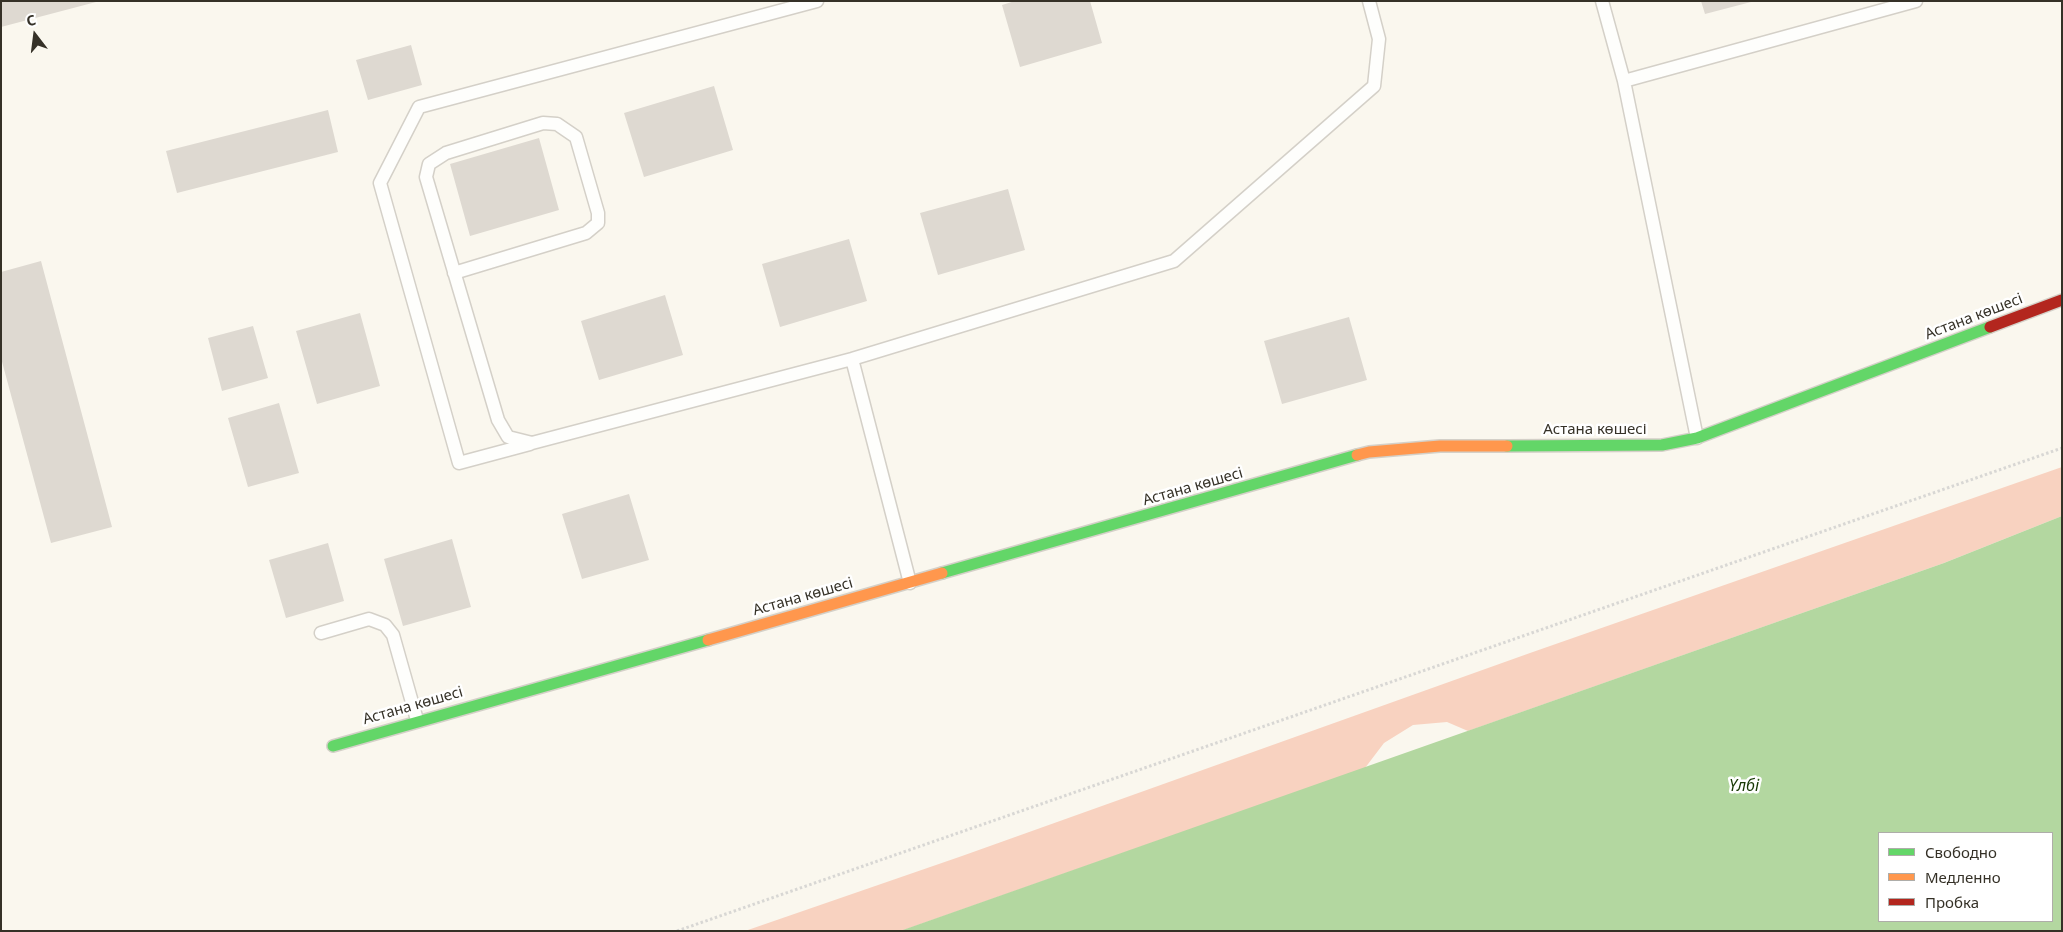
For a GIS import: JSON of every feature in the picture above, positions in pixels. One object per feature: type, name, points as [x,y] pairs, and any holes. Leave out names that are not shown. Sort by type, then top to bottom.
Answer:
[{"type":"street","name":"Астана көшесі","points":[[333,746],[417,720],[1370,452],[1440,446],[1662,445],[1697,438],[2062,300]]},
{"type":"lane","points":[[817,1],[419,108],[380,184],[459,463],[852,359],[1174,261],[1374,86],[1379,38],[1369,1]]},
{"type":"lane","points":[[1602,1],[1624,81],[1697,438]]},
{"type":"lane","points":[[1624,81],[1916,1]]},
{"type":"lane","points":[[454,273],[586,234],[598,223],[598,213],[576,137],[557,124],[543,123],[446,152],[429,164],[426,177],[454,273],[498,420],[508,437],[532,443]]},
{"type":"lane","points":[[852,359],[910,582]]},
{"type":"lane","points":[[321,633],[369,619],[385,625],[393,635],[417,720]]},
{"type":"path","points":[[677,931],[2062,448]]},
{"type":"shaded area","points":[[2062,467],[2062,516],[1944,563],[1468,731],[1447,722],[1413,725],[1384,743],[1365,768],[901,931],[745,931],[962,856],[1530,653]]},
{"type":"water","name":"Үлбі","points":[[2062,516],[2062,931],[900,931],[1944,563]]},
{"type":"building","points":[[1,1],[96,1],[96,2],[1,27]]},
{"type":"building","points":[[1015,1],[1090,1],[1102,43],[1020,67],[1002,5]]},
{"type":"building","points":[[1701,1],[1751,1],[1751,2],[1705,14]]},
{"type":"building","points":[[411,45],[422,85],[368,100],[356,60]]},
{"type":"building","points":[[714,86],[733,150],[644,177],[624,113]]},
{"type":"building","points":[[328,110],[338,152],[177,193],[166,151]]},
{"type":"building","points":[[539,138],[559,210],[470,236],[450,164]]},
{"type":"building","points":[[1008,189],[1025,250],[938,275],[920,213]]},
{"type":"building","points":[[849,239],[867,301],[780,327],[762,264]]},
{"type":"building","points":[[41,261],[112,527],[51,543],[1,358],[1,272]]},
{"type":"building","points":[[665,295],[683,355],[599,380],[581,321]]},
{"type":"building","points":[[360,313],[380,386],[317,404],[296,331]]},
{"type":"building","points":[[1349,317],[1367,380],[1282,404],[1264,341]]},
{"type":"building","points":[[253,326],[268,378],[222,391],[208,338]]},
{"type":"building","points":[[279,403],[299,473],[248,487],[228,418]]},
{"type":"building","points":[[629,494],[649,560],[582,579],[562,514]]},
{"type":"building","points":[[452,539],[471,607],[403,626],[384,559]]},
{"type":"building","points":[[328,543],[344,601],[286,618],[269,560]]},
{"type":"traffic: fast","points":[[1507,446],[1662,445],[1697,438],[1990,327]]},
{"type":"traffic: fast","points":[[942,573],[1357,455]]},
{"type":"traffic: fast","points":[[333,746],[708,640]]},
{"type":"traffic: slow","points":[[1357,455],[1369,452],[1440,446],[1507,446]]},
{"type":"traffic: slow","points":[[708,640],[942,573]]},
{"type":"traffic: jam","points":[[1990,327],[2062,300]]}]
